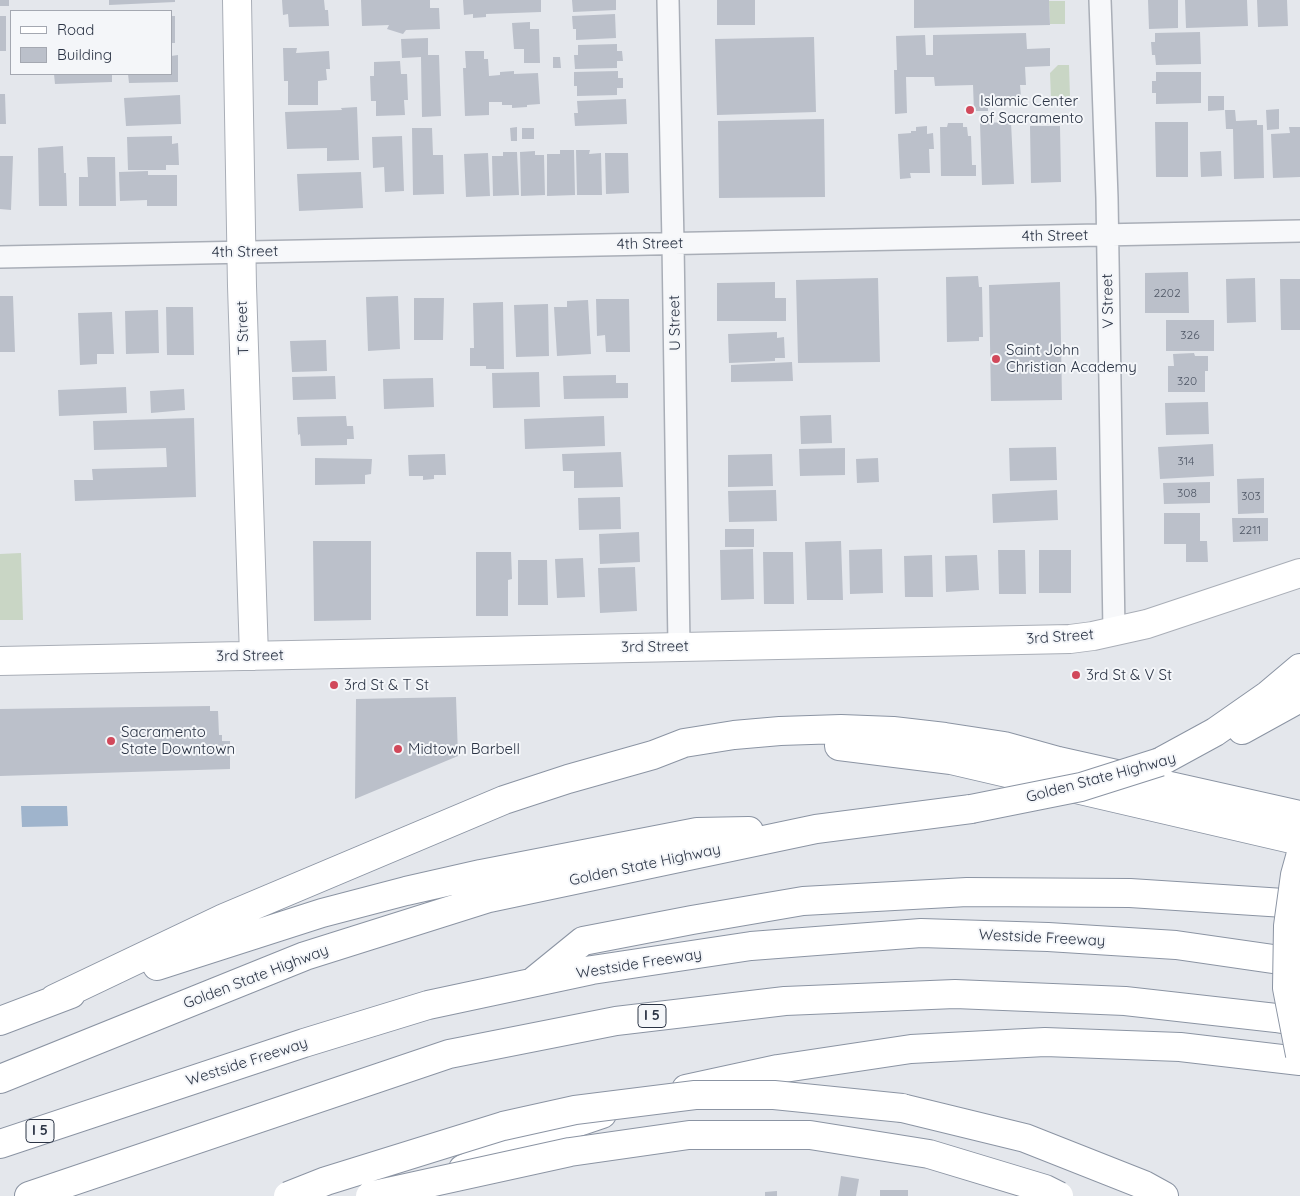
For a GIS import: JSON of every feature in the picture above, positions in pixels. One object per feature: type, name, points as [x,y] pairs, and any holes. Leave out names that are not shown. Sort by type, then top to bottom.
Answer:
[{"type":"main road","name":"T Street","points":[[237,0],[241,252],[254,656]]},
{"type":"main road","name":"3rd Street","points":[[0,662],[679,646],[1054,640],[1093,636],[1146,624],[1300,573]]},
{"type":"main road","points":[[1160,762],[1215,732],[1268,695],[1300,668]]},
{"type":"main road","name":"Golden State Highway","points":[[0,1079],[305,956],[489,898],[816,829],[971,809],[1080,787],[1197,750],[1254,725],[1300,698]]},
{"type":"main road","points":[[0,1021],[54,999],[224,918],[504,800],[568,779],[653,755],[684,743],[771,732],[841,729],[893,731],[946,737],[1004,746],[1058,761],[1300,815]]},
{"type":"main road","points":[[653,755],[689,756],[734,749],[828,745],[951,760],[1300,841]]},
{"type":"main road","points":[[54,999],[313,916],[406,891],[481,874],[696,832],[816,829]]},
{"type":"main road","points":[[1300,857],[1295,875],[1288,926],[1287,980],[1300,1055]]},
{"type":"main road","points":[[532,982],[583,941],[803,901],[976,892],[1130,893],[1300,904]]},
{"type":"main road","name":"Westside Freeway","points":[[0,1144],[304,1043],[428,1005],[592,970],[751,946],[921,933],[1048,936],[1176,945],[1300,963]]},
{"type":"main road","name":"I 5","points":[[29,1196],[449,1054],[616,1021],[785,1001],[955,994],[1125,1000],[1300,1022]]},
{"type":"main road","points":[[404,1196],[534,1137],[653,1097],[778,1069],[911,1049],[1046,1042],[1180,1047],[1300,1061]]},
{"type":"main road","points":[[288,1196],[326,1181],[503,1126],[574,1110],[695,1095],[774,1095],[902,1108],[1025,1138],[1144,1185],[1164,1196]]},
{"type":"main road","points":[[370,1196],[570,1152],[689,1135],[810,1135],[929,1154],[1045,1189],[1059,1196]]},
{"type":"street","name":"U Street","points":[[668,0],[679,646]]},
{"type":"street","name":"V Street","points":[[1100,0],[1107,235],[1114,631]]},
{"type":"street","name":"4th Street","points":[[0,257],[1300,231]]},
{"type":"green space","points":[[1049,1],[1065,1],[1065,24],[1050,24]]},
{"type":"green space","points":[[1058,65],[1069,65],[1070,97],[1051,98],[1050,73]]},
{"type":"green space","points":[[21,553],[23,620],[0,620],[0,554]]},
{"type":"water","points":[[21,806],[67,806],[68,826],[22,827]]},
{"type":"building","points":[[0,0],[9,0],[9,6],[0,6]]},
{"type":"building","points":[[109,0],[175,0],[175,2],[109,5]]},
{"type":"building","points":[[282,0],[324,0],[325,10],[328,10],[329,26],[289,27],[288,14],[283,15]]},
{"type":"building","points":[[361,0],[430,0],[430,8],[439,8],[440,29],[406,30],[403,34],[387,29],[389,25],[362,26]]},
{"type":"building","points":[[463,0],[541,0],[541,12],[486,14],[486,17],[473,18],[473,14],[464,15]]},
{"type":"building","points":[[572,0],[616,0],[616,10],[573,12]]},
{"type":"building","points":[[717,0],[755,0],[755,25],[717,25]]},
{"type":"building","points":[[914,0],[1049,0],[1050,25],[914,28]]},
{"type":"building","points":[[1148,0],[1178,0],[1178,28],[1149,29]]},
{"type":"building","points":[[1185,0],[1247,0],[1248,26],[1186,28]]},
{"type":"building","points":[[1257,0],[1287,0],[1288,26],[1258,27]]},
{"type":"building","points":[[615,14],[616,38],[576,40],[576,29],[573,29],[572,16]]},
{"type":"building","points":[[0,16],[6,16],[6,51],[0,51]]},
{"type":"building","points":[[172,16],[175,16],[175,43],[172,43]]},
{"type":"building","points":[[530,22],[530,29],[539,29],[540,63],[524,63],[524,49],[514,49],[512,23]]},
{"type":"building","points":[[1200,32],[1201,64],[1156,65],[1155,55],[1152,55],[1151,42],[1155,42],[1155,33]]},
{"type":"building","points":[[1026,33],[1027,49],[1050,48],[1050,66],[1025,67],[1026,85],[1020,85],[1021,97],[988,98],[988,111],[974,111],[973,85],[935,86],[934,77],[906,77],[907,113],[895,114],[894,70],[897,70],[896,36],[925,35],[926,55],[933,55],[933,35]]},
{"type":"building","points":[[814,37],[816,112],[717,115],[715,39]]},
{"type":"building","points":[[428,38],[428,55],[439,55],[441,116],[422,117],[421,57],[402,58],[401,39]]},
{"type":"building","points":[[617,44],[617,51],[622,51],[623,61],[617,61],[617,68],[575,69],[574,55],[578,55],[578,45]]},
{"type":"building","points":[[283,48],[297,48],[296,53],[329,51],[330,69],[326,69],[327,80],[318,81],[318,105],[288,105],[288,81],[284,81]]},
{"type":"building","points":[[465,51],[484,51],[484,59],[488,59],[489,76],[500,75],[500,72],[514,71],[514,74],[538,73],[540,104],[512,108],[512,105],[502,105],[502,102],[489,102],[489,115],[465,116],[463,68],[466,68]]},
{"type":"building","points":[[178,55],[178,82],[129,83],[128,75],[172,75],[172,56]]},
{"type":"building","points":[[553,57],[560,57],[561,68],[553,68]]},
{"type":"building","points":[[400,61],[401,74],[407,74],[408,100],[404,100],[405,115],[376,116],[376,101],[371,101],[370,76],[374,76],[374,62]]},
{"type":"building","points":[[618,71],[618,78],[623,78],[623,88],[617,88],[617,95],[577,96],[577,86],[574,86],[574,72]]},
{"type":"building","points":[[1156,72],[1201,72],[1201,103],[1156,104],[1156,93],[1152,93],[1152,81],[1156,81]]},
{"type":"building","points":[[54,75],[112,75],[112,82],[55,84]]},
{"type":"building","points":[[0,94],[5,94],[6,124],[0,124]]},
{"type":"building","points":[[180,95],[181,124],[126,126],[124,98]]},
{"type":"building","points":[[1208,96],[1224,96],[1224,110],[1208,111]]},
{"type":"building","points":[[626,99],[627,124],[575,126],[574,113],[578,113],[577,101]]},
{"type":"building","points":[[357,107],[359,160],[327,161],[327,148],[287,149],[285,112],[342,110],[341,108]]},
{"type":"building","points":[[1279,109],[1279,129],[1267,130],[1266,110]]},
{"type":"building","points":[[1225,110],[1235,110],[1236,121],[1257,120],[1257,125],[1263,125],[1264,178],[1234,179],[1233,129],[1226,129]]},
{"type":"building","points":[[824,119],[825,197],[719,198],[718,121]]},
{"type":"building","points":[[1011,122],[1014,184],[982,185],[980,123]]},
{"type":"building","points":[[1155,122],[1188,122],[1188,177],[1156,177]]},
{"type":"building","points":[[948,123],[963,123],[963,127],[967,127],[968,136],[971,136],[972,165],[976,165],[976,176],[941,176],[940,127],[947,127]]},
{"type":"building","points":[[927,126],[927,134],[933,133],[934,149],[929,149],[930,173],[910,173],[911,178],[900,179],[898,134],[911,133],[911,131],[916,131],[916,127]]},
{"type":"building","points":[[1030,126],[1060,126],[1061,182],[1031,183]]},
{"type":"building","points":[[517,127],[517,141],[511,141],[510,128]]},
{"type":"building","points":[[1289,127],[1300,127],[1300,177],[1273,178],[1271,134],[1290,133]]},
{"type":"building","points":[[412,128],[432,128],[433,155],[443,155],[444,194],[413,195]]},
{"type":"building","points":[[522,128],[534,128],[534,139],[522,139]]},
{"type":"building","points":[[172,136],[172,144],[178,143],[179,165],[166,165],[166,170],[128,170],[127,137]]},
{"type":"building","points":[[402,136],[404,191],[385,192],[384,167],[373,168],[372,137]]},
{"type":"building","points":[[63,146],[67,206],[39,206],[38,148]]},
{"type":"building","points":[[560,150],[574,150],[575,195],[547,196],[547,154],[560,154]]},
{"type":"building","points":[[576,150],[590,150],[589,154],[601,153],[602,195],[577,195]]},
{"type":"building","points":[[535,151],[535,155],[544,155],[545,195],[521,196],[520,152]]},
{"type":"building","points":[[1221,151],[1222,176],[1201,177],[1200,152]]},
{"type":"building","points":[[503,152],[517,152],[519,195],[493,196],[492,156],[503,156]]},
{"type":"building","points":[[488,153],[490,196],[466,197],[464,154]]},
{"type":"building","points":[[605,153],[628,153],[629,193],[606,194]]},
{"type":"building","points":[[0,156],[13,156],[11,210],[0,209]]},
{"type":"building","points":[[87,157],[115,157],[116,206],[79,206],[79,177],[88,177]]},
{"type":"building","points":[[148,171],[148,175],[177,175],[177,206],[147,206],[147,200],[120,201],[119,172]]},
{"type":"building","points":[[361,172],[363,208],[299,211],[297,174]]},
{"type":"building","points":[[1188,272],[1189,313],[1145,313],[1145,273]]},
{"type":"building","points":[[978,276],[979,287],[982,287],[983,337],[979,337],[979,341],[947,342],[946,277]]},
{"type":"building","points":[[878,278],[880,362],[798,363],[796,280]]},
{"type":"building","points":[[1255,278],[1256,322],[1227,323],[1226,279]]},
{"type":"building","points":[[1280,279],[1300,279],[1300,330],[1281,330]]},
{"type":"building","points":[[775,282],[775,298],[786,298],[786,321],[717,321],[717,283]]},
{"type":"building","points":[[1060,282],[1062,400],[991,401],[989,285]]},
{"type":"building","points":[[0,296],[13,296],[15,352],[0,352]]},
{"type":"building","points":[[398,296],[400,349],[368,351],[366,297]]},
{"type":"building","points":[[414,298],[444,298],[443,340],[414,340]]},
{"type":"building","points":[[596,299],[629,299],[630,352],[606,352],[605,335],[597,336]]},
{"type":"building","points":[[588,300],[591,354],[557,356],[554,307],[567,307],[567,301]]},
{"type":"building","points":[[503,302],[504,369],[486,369],[486,366],[470,366],[470,348],[474,348],[473,303]]},
{"type":"building","points":[[548,304],[549,356],[516,357],[514,305]]},
{"type":"building","points":[[166,307],[193,307],[194,355],[167,355]]},
{"type":"building","points":[[158,310],[159,353],[126,354],[125,311]]},
{"type":"building","points":[[112,312],[114,354],[97,354],[97,364],[80,365],[78,313]]},
{"type":"building","points":[[1166,320],[1214,320],[1214,351],[1166,351]]},
{"type":"building","points":[[777,332],[777,338],[784,337],[785,358],[775,358],[775,361],[729,363],[728,334]]},
{"type":"building","points":[[326,340],[327,371],[292,372],[290,341]]},
{"type":"building","points":[[1194,353],[1195,356],[1208,356],[1208,371],[1205,371],[1205,392],[1168,392],[1168,366],[1174,366],[1173,354]]},
{"type":"building","points":[[792,362],[793,381],[731,382],[731,365]]},
{"type":"building","points":[[539,372],[540,407],[493,408],[492,373]]},
{"type":"building","points":[[616,375],[616,383],[628,383],[628,398],[564,399],[563,376]]},
{"type":"building","points":[[335,376],[336,399],[293,400],[292,377]]},
{"type":"building","points":[[433,378],[434,407],[384,409],[383,379]]},
{"type":"building","points":[[126,387],[127,413],[59,416],[58,390]]},
{"type":"building","points":[[184,389],[185,410],[151,413],[150,391]]},
{"type":"building","points":[[1208,402],[1209,434],[1166,435],[1165,403]]},
{"type":"building","points":[[831,415],[832,443],[801,444],[800,416]]},
{"type":"building","points":[[346,416],[347,426],[353,426],[354,439],[347,439],[347,445],[301,446],[297,417]]},
{"type":"building","points":[[604,416],[605,446],[525,449],[524,419]]},
{"type":"building","points":[[194,418],[196,497],[75,501],[74,480],[93,480],[92,469],[167,467],[166,448],[94,450],[93,421]]},
{"type":"building","points":[[1213,444],[1214,476],[1160,479],[1158,447]]},
{"type":"building","points":[[1056,447],[1057,480],[1010,481],[1009,448]]},
{"type":"building","points":[[845,448],[845,475],[800,476],[799,449]]},
{"type":"building","points":[[621,452],[623,487],[574,488],[574,471],[563,471],[562,454]]},
{"type":"building","points":[[445,454],[446,475],[434,475],[434,479],[423,480],[423,476],[409,476],[408,455]]},
{"type":"building","points":[[772,454],[773,486],[728,487],[728,455]]},
{"type":"building","points":[[315,458],[372,459],[371,474],[365,475],[365,484],[315,485]]},
{"type":"building","points":[[878,458],[879,482],[857,483],[856,459]]},
{"type":"building","points":[[1264,478],[1264,513],[1238,514],[1237,479]]},
{"type":"building","points":[[1210,482],[1210,503],[1164,504],[1163,483]]},
{"type":"building","points":[[776,490],[777,521],[729,522],[728,491]]},
{"type":"building","points":[[1057,490],[1058,520],[993,523],[992,494]]},
{"type":"building","points":[[620,497],[621,529],[579,530],[578,498]]},
{"type":"building","points":[[1164,513],[1200,513],[1200,541],[1207,541],[1208,562],[1186,562],[1186,544],[1164,544]]},
{"type":"building","points":[[1232,518],[1268,518],[1268,541],[1233,542]]},
{"type":"building","points":[[725,529],[754,529],[754,547],[725,547]]},
{"type":"building","points":[[639,532],[640,562],[600,564],[599,534]]},
{"type":"building","points":[[313,541],[371,541],[371,620],[314,621]]},
{"type":"building","points":[[841,541],[843,600],[807,600],[805,542]]},
{"type":"building","points":[[753,549],[754,599],[721,600],[720,550]]},
{"type":"building","points":[[882,549],[883,593],[850,594],[849,550]]},
{"type":"building","points":[[998,550],[1025,550],[1026,594],[999,594]]},
{"type":"building","points":[[1039,550],[1071,550],[1071,593],[1039,593]]},
{"type":"building","points":[[476,552],[511,552],[512,579],[508,580],[508,616],[476,616]]},
{"type":"building","points":[[763,552],[793,552],[794,604],[764,604]]},
{"type":"building","points":[[932,555],[933,597],[905,597],[904,556]]},
{"type":"building","points":[[977,555],[979,590],[946,592],[945,556]]},
{"type":"building","points":[[583,558],[585,597],[557,598],[555,559]]},
{"type":"building","points":[[518,560],[547,560],[548,605],[518,605]]},
{"type":"building","points":[[635,567],[637,611],[600,613],[598,568]]},
{"type":"building","points":[[456,697],[458,756],[355,799],[356,699]]},
{"type":"building","name":"Sacramento State Downtown","points":[[210,706],[210,711],[218,711],[219,735],[222,735],[222,741],[230,741],[230,769],[0,776],[0,709]]},
{"type":"building","points":[[841,1176],[859,1179],[856,1196],[838,1196]]},
{"type":"building","points":[[880,1190],[908,1190],[908,1196],[880,1196]]},
{"type":"building","points":[[777,1191],[777,1196],[765,1196],[765,1192]]},
{"type":"place","name":"Islamic Center of Sacramento","points":[[970,110]]},
{"type":"place","name":"Saint John Christian Academy","points":[[996,359]]},
{"type":"place","name":"3rd St & V St","points":[[1076,675]]},
{"type":"place","name":"3rd St & T St","points":[[334,685]]},
{"type":"place","name":"Sacramento State Downtown","points":[[111,741]]},
{"type":"place","name":"Midtown Barbell","points":[[398,749]]}]
